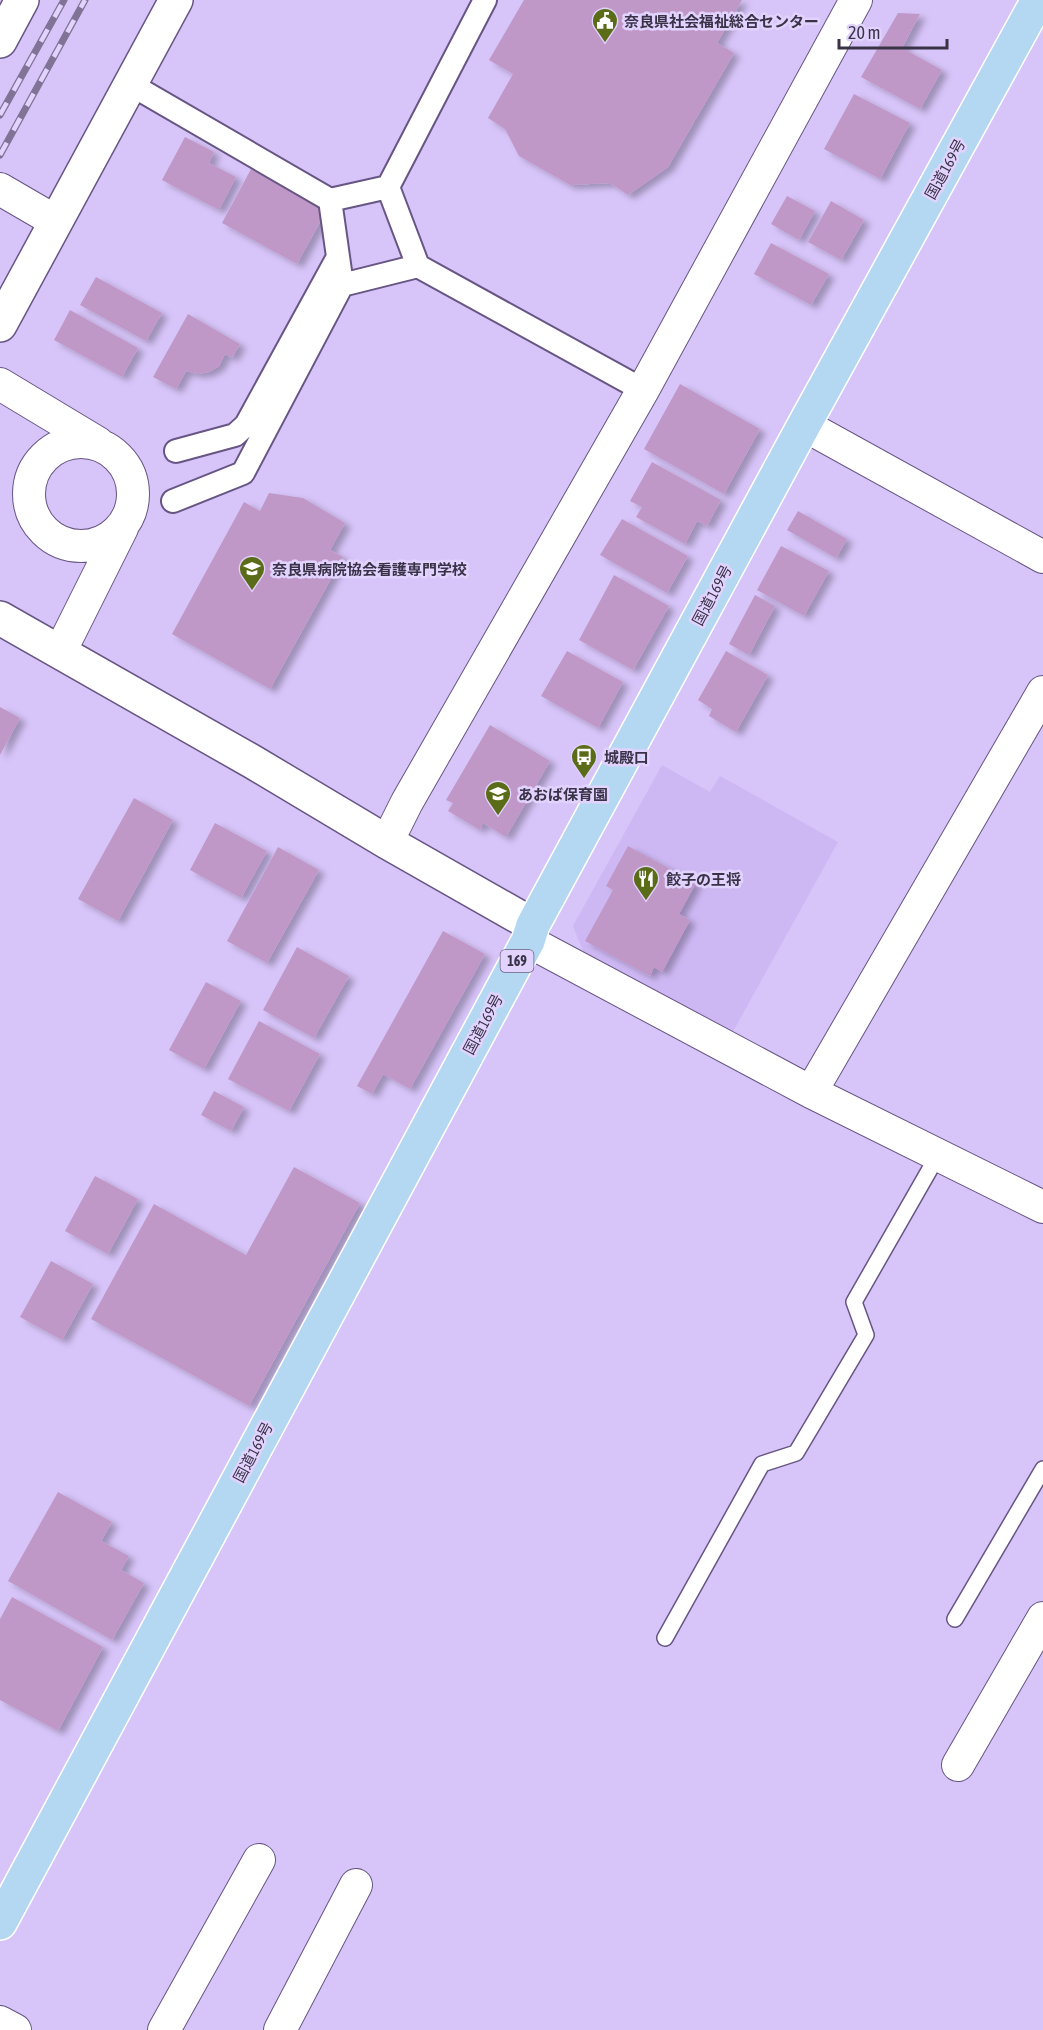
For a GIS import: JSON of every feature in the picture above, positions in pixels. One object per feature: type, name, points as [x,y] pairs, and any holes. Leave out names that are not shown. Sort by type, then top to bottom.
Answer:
[{"type":"highway","name":"国道169号","points":[[0,1923],[804,425],[1038,0]]},
{"type":"street","points":[[0,41],[22,0]]},
{"type":"street","points":[[0,325],[176,0]]},
{"type":"street","points":[[485,0],[388,187],[418,266],[643,390]]},
{"type":"street","points":[[387,842],[643,390],[856,0]]},
{"type":"street","points":[[130,84],[330,200],[388,187]]},
{"type":"street","points":[[0,189],[55,221]]},
{"type":"street","points":[[173,501],[243,473],[342,285],[330,200]]},
{"type":"street","points":[[176,451],[235,435],[246,425],[338,257]]},
{"type":"street","points":[[342,285],[418,266]]},
{"type":"street","points":[[0,384],[119,457],[129,472],[134,490],[132,508],[60,652]]},
{"type":"street","points":[[804,425],[1041,550]]},
{"type":"street","points":[[104,447],[86,441],[68,443],[51,450],[39,463],[31,478],[28,494],[31,510],[39,525],[50,536],[65,544],[82,546],[98,544],[112,536],[124,524]]},
{"type":"street","points":[[0,618],[253,762],[387,842],[531,933],[811,1092],[1043,1207]]},
{"type":"street","points":[[811,1092],[1043,692]]},
{"type":"street","points":[[958,1765],[1043,1618]]},
{"type":"street","points":[[164,2030],[259,1860]]},
{"type":"street","points":[[280,2030],[356,1886]]},
{"type":"street","points":[[0,2022],[15,2030]]},
{"type":"lane","points":[[665,1638],[762,1464],[796,1453],[866,1335],[854,1302],[938,1155]]},
{"type":"lane","points":[[954,1619],[1043,1469]]},
{"type":"shaded area","points":[[662,765],[710,792],[720,776],[838,842],[730,1037],[586,958],[573,926]]},
{"type":"building","points":[[524,0],[742,0],[717,43],[734,53],[668,167],[628,195],[610,183],[570,185],[519,156],[505,129],[488,118],[513,74],[489,60]]},
{"type":"building","points":[[898,13],[920,14],[902,48],[942,70],[920,109],[861,77]]},
{"type":"building","points":[[854,94],[910,123],[880,179],[824,149]]},
{"type":"building","points":[[185,137],[214,152],[209,163],[236,177],[219,210],[162,180]]},
{"type":"building","points":[[251,169],[326,211],[297,264],[222,223]]},
{"type":"building","points":[[787,196],[815,211],[799,240],[771,224]]},
{"type":"building","points":[[831,201],[864,220],[841,260],[808,242]]},
{"type":"building","points":[[771,243],[829,274],[811,305],[754,274]]},
{"type":"building","points":[[96,277],[162,313],[146,341],[80,305]]},
{"type":"building","points":[[70,310],[138,348],[122,377],[54,340]]},
{"type":"building","points":[[188,314],[240,344],[232,358],[225,354],[219,366],[209,372],[198,374],[186,371],[176,389],[153,377]]},
{"type":"building","points":[[680,384],[760,429],[724,494],[644,449]]},
{"type":"building","points":[[652,462],[721,500],[707,526],[697,521],[685,544],[636,517],[642,507],[630,501]]},
{"type":"building","points":[[269,493],[303,498],[345,523],[330,550],[343,557],[270,689],[172,634],[244,502],[260,511]]},
{"type":"building","points":[[798,511],[847,539],[836,558],[787,530]]},
{"type":"building","points":[[622,519],[688,556],[667,593],[600,555]]},
{"type":"building","points":[[781,546],[829,571],[804,616],[757,590]]},
{"type":"building","points":[[614,575],[669,606],[633,670],[579,640]]},
{"type":"building","points":[[755,595],[775,606],[749,655],[729,644]]},
{"type":"building","points":[[567,651],[623,682],[598,728],[541,696]]},
{"type":"building","points":[[726,651],[768,675],[736,732],[709,716],[712,709],[698,700]]},
{"type":"building","points":[[0,707],[20,718],[0,755]]},
{"type":"building","points":[[490,725],[550,761],[506,837],[483,823],[480,830],[448,811],[453,803],[446,800]]},
{"type":"building","points":[[134,798],[173,820],[118,921],[78,899]]},
{"type":"building","points":[[215,823],[267,851],[241,898],[190,870]]},
{"type":"building","name":"餃子の王将","points":[[628,846],[696,883],[679,914],[690,920],[662,972],[654,967],[650,976],[585,941],[613,890],[606,886]]},
{"type":"building","points":[[278,847],[319,870],[267,963],[227,941]]},
{"type":"building","points":[[443,931],[485,954],[410,1089],[383,1074],[372,1094],[357,1086]]},
{"type":"building","points":[[297,947],[349,976],[314,1038],[263,1010]]},
{"type":"building","points":[[206,982],[241,1001],[204,1069],[169,1050]]},
{"type":"building","points":[[259,1021],[320,1054],[289,1111],[228,1079]]},
{"type":"building","points":[[214,1091],[244,1107],[231,1131],[201,1115]]},
{"type":"building","points":[[294,1167],[360,1203],[249,1406],[91,1319],[154,1204],[246,1255]]},
{"type":"building","points":[[95,1176],[138,1199],[108,1254],[65,1231]]},
{"type":"building","points":[[51,1261],[93,1284],[62,1340],[20,1317]]},
{"type":"building","points":[[58,1492],[112,1522],[101,1541],[129,1556],[121,1570],[144,1583],[112,1640],[8,1581]]},
{"type":"building","points":[[12,1597],[103,1647],[58,1731],[0,1700],[0,1619]]},
{"type":"railway","points":[[0,115],[64,0]]},
{"type":"railway","points":[[0,155],[85,0]]},
{"type":"place","name":"奈良県社会福祉総合センター","points":[[605,44]]},
{"type":"place","name":"奈良県病院協会看護専門学校","points":[[252,592]]},
{"type":"place","name":"城殿口","points":[[584,780]]},
{"type":"place","name":"あおば保育園","points":[[498,817]]},
{"type":"place","name":"餃子の王将","points":[[646,902]]}]
